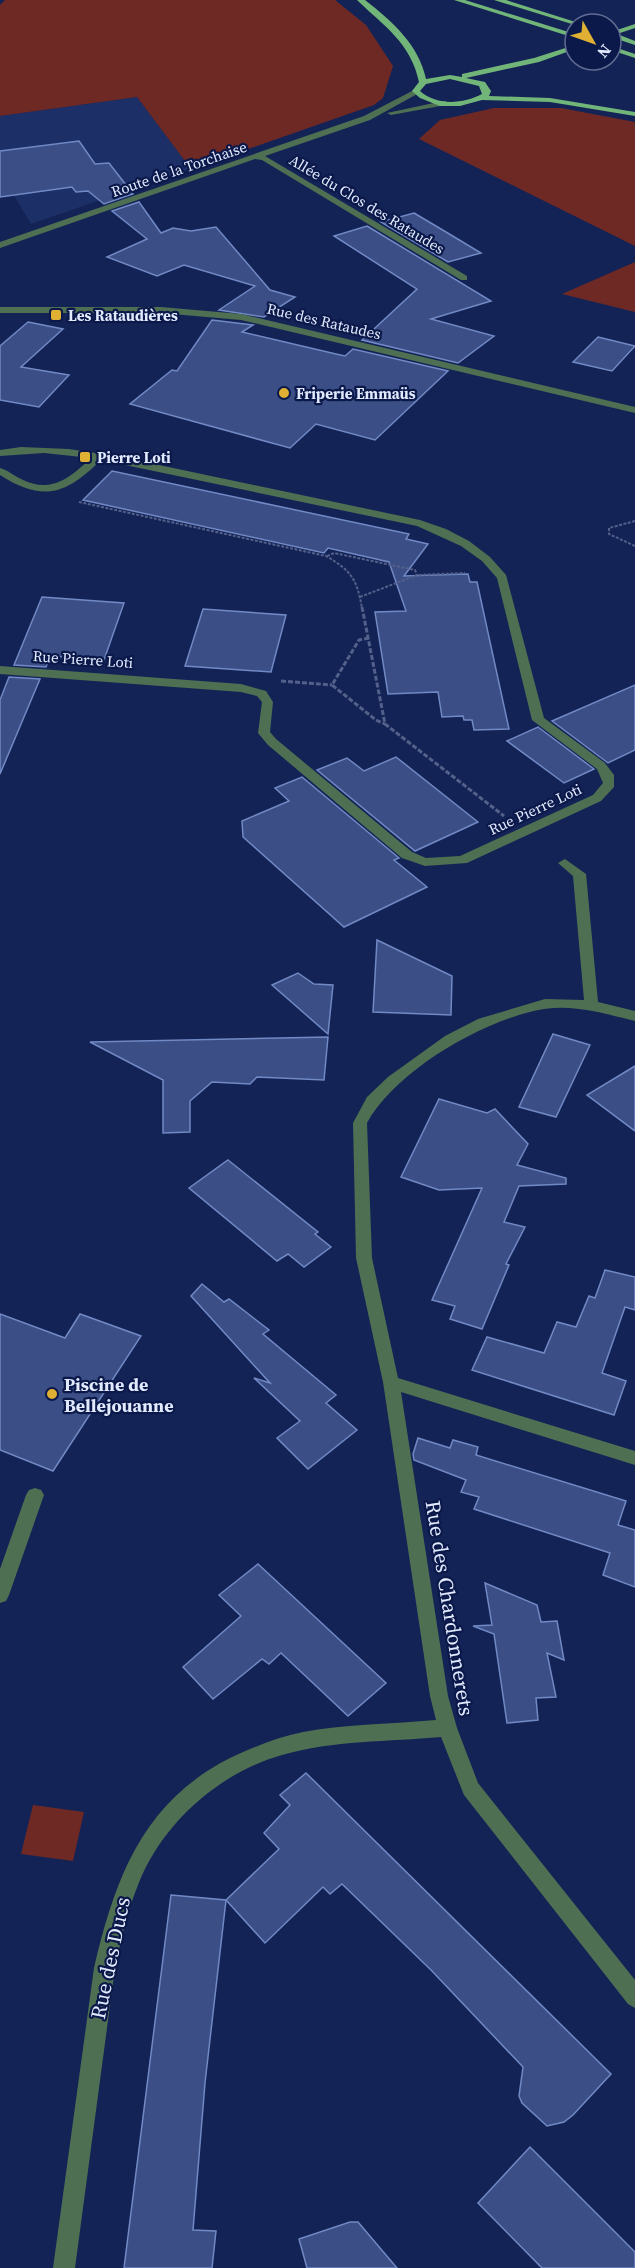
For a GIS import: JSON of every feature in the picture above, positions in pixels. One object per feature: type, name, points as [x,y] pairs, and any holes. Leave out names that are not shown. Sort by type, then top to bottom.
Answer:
[{"type":"main road","points":[[361,0],[392,27],[412,51],[421,66],[423,82]]},
{"type":"main road","points":[[458,0],[563,32]]},
{"type":"main road","points":[[498,0],[563,20]]},
{"type":"main road","points":[[460,78],[563,51]]},
{"type":"main road","points":[[501,77],[536,60]]},
{"type":"main road","points":[[440,78],[476,81],[486,87],[486,95],[465,103],[443,103],[425,99],[416,91],[423,82],[440,78]]},
{"type":"main road","points":[[486,87],[494,82]]},
{"type":"main road","points":[[481,98],[550,100],[635,114]]},
{"type":"street","name":"Route de la Torchaise","points":[[367,118],[416,91]]},
{"type":"street","name":"Route de la Torchaise","points":[[0,245],[367,118],[443,103]]},
{"type":"street","name":"Allée du Clos des Rataudes","points":[[255,157],[264,158],[464,278]]},
{"type":"street","name":"Rue des Rataudes","points":[[0,310],[161,310],[241,317],[635,410]]},
{"type":"street","points":[[0,453],[11,451],[98,457],[437,528],[449,533],[499,572]]},
{"type":"street","points":[[0,471],[20,485],[47,489],[73,482],[98,457]]},
{"type":"street","name":"Rue Pierre Loti","points":[[0,670],[241,688],[262,693],[268,698],[269,705],[264,732],[272,742],[407,855],[425,862],[462,860],[597,798],[607,792],[611,783],[609,774],[601,766],[538,720],[499,572]]},
{"type":"street","points":[[566,863],[579,874],[591,1005],[635,1016]]},
{"type":"street","name":"Rue des Chardonnerets","points":[[591,1005],[536,1006],[494,1018],[466,1030],[430,1052],[372,1101],[360,1123],[364,1258],[391,1382],[439,1696],[447,1728],[471,1789],[632,1988]]},
{"type":"street","points":[[391,1382],[635,1458]]},
{"type":"street","points":[[0,1595],[35,1495]]},
{"type":"street","name":"Rue des Ducs","points":[[64,2268],[103,1973],[121,1893],[148,1842],[161,1823],[196,1791],[233,1766],[264,1752],[305,1742],[447,1728]]},
{"type":"path","points":[[75,501],[326,556],[352,574],[357,582],[385,724]]},
{"type":"path","points":[[635,521],[609,528],[609,534],[635,546]]},
{"type":"path","points":[[326,556],[334,553],[415,570],[417,574]]},
{"type":"path","points":[[360,597],[417,574],[499,572]]},
{"type":"path","points":[[332,685],[359,640],[369,638]]},
{"type":"path","points":[[262,693],[265,680],[332,685],[524,831]]},
{"type":"shaded area","points":[[5,0],[335,0],[366,25],[393,66],[383,98],[374,105],[191,169],[137,97],[0,116],[0,5]]},
{"type":"shaded area","points":[[137,97],[191,169],[31,224],[0,172],[0,116]]},
{"type":"shaded area","points":[[494,108],[561,108],[635,122],[635,246],[419,139],[440,120]]},
{"type":"shaded area","points":[[635,262],[635,312],[562,294]]},
{"type":"shaded area","points":[[33,1805],[84,1812],[73,1861],[21,1854]]},
{"type":"building","points":[[79,141],[95,164],[109,163],[133,194],[104,204],[88,191],[76,192],[72,187],[0,197],[0,151]]},
{"type":"building","points":[[139,202],[161,233],[173,228],[191,231],[216,227],[270,290],[295,297],[264,317],[219,310],[255,286],[184,265],[157,276],[107,257],[147,239],[112,211]]},
{"type":"building","points":[[414,213],[481,253],[448,262],[381,222]]},
{"type":"building","points":[[367,226],[491,301],[431,319],[494,336],[458,363],[362,340],[417,289],[334,236]]},
{"type":"building","points":[[212,320],[253,325],[242,332],[345,356],[353,349],[448,371],[375,440],[316,424],[290,448],[130,404],[172,370],[177,371]]},
{"type":"building","points":[[28,322],[63,329],[21,367],[69,375],[39,407],[0,400],[0,346]]},
{"type":"building","points":[[598,337],[635,346],[612,371],[573,362]]},
{"type":"building","points":[[112,471],[409,534],[406,539],[428,544],[404,576],[468,574],[470,582],[477,582],[509,729],[474,730],[472,720],[464,720],[463,716],[442,717],[438,692],[388,694],[375,612],[406,611],[389,562],[328,548],[324,553],[83,500]]},
{"type":"building","points":[[42,597],[124,603],[104,660],[50,656],[46,667],[14,665]]},
{"type":"building","points":[[203,609],[286,615],[271,672],[185,666]]},
{"type":"building","points":[[9,677],[40,679],[0,774],[0,700]]},
{"type":"building","points":[[635,685],[635,750],[608,763],[552,721]]},
{"type":"building","points":[[538,727],[594,769],[564,783],[507,741]]},
{"type":"building","points":[[396,757],[478,822],[415,851],[317,770],[347,758],[364,771]]},
{"type":"building","points":[[302,777],[399,858],[394,860],[427,887],[344,927],[243,837],[242,821],[289,801],[275,788]]},
{"type":"building","points":[[377,940],[452,976],[451,1015],[373,1012]]},
{"type":"building","points":[[298,973],[314,984],[333,985],[328,1034],[272,985]]},
{"type":"building","points":[[553,1034],[590,1045],[556,1117],[519,1107]]},
{"type":"building","points":[[328,1037],[324,1080],[257,1077],[250,1084],[212,1082],[190,1101],[190,1132],[163,1133],[163,1080],[90,1042]]},
{"type":"building","points":[[635,1066],[635,1131],[587,1095]]},
{"type":"building","points":[[439,1099],[487,1113],[495,1109],[528,1144],[517,1165],[566,1178],[566,1184],[519,1186],[504,1222],[525,1227],[506,1264],[509,1265],[482,1329],[450,1319],[455,1306],[432,1300],[482,1188],[439,1190],[401,1177]]},
{"type":"building","points":[[228,1160],[318,1232],[315,1234],[331,1247],[304,1267],[288,1254],[277,1261],[189,1188]]},
{"type":"building","points":[[605,1270],[635,1277],[635,1310],[625,1307],[602,1373],[626,1381],[614,1415],[472,1370],[487,1337],[544,1353],[557,1322],[576,1327],[589,1296],[595,1298]]},
{"type":"building","points":[[202,1284],[224,1302],[229,1299],[269,1330],[263,1334],[336,1395],[326,1403],[357,1430],[308,1469],[277,1438],[300,1421],[254,1378],[270,1383],[191,1296]]},
{"type":"building","name":"Piscine de Bellejouanne","points":[[0,1314],[65,1338],[80,1314],[141,1336],[53,1471],[0,1450]]},
{"type":"building","points":[[418,1438],[450,1448],[453,1440],[478,1447],[476,1455],[626,1501],[618,1525],[635,1530],[635,1587],[603,1575],[610,1553],[474,1509],[479,1497],[461,1492],[466,1480],[414,1460],[413,1454]]},
{"type":"building","points":[[258,1564],[386,1683],[348,1716],[281,1653],[269,1664],[262,1659],[213,1699],[183,1667],[241,1616],[219,1595]]},
{"type":"building","points":[[485,1583],[537,1605],[541,1622],[557,1621],[564,1660],[547,1653],[556,1697],[536,1698],[538,1720],[507,1723],[494,1634],[473,1626],[492,1625]]},
{"type":"building","points":[[306,1773],[611,2074],[564,2122],[547,2126],[522,2103],[519,2096],[523,2067],[431,1970],[342,1884],[330,1894],[323,1887],[265,1943],[226,1900],[279,1849],[264,1833],[290,1805],[280,1795]]},
{"type":"building","points":[[171,1895],[226,1900],[205,2083],[193,2230],[216,2231],[212,2268],[124,2268]]},
{"type":"building","points":[[530,2147],[635,2252],[635,2268],[542,2268],[478,2203]]},
{"type":"building","points":[[350,2222],[358,2222],[397,2268],[307,2268],[299,2239]]},
{"type":"place","name":"Les Rataudières","points":[[56,315]]},
{"type":"place","name":"Friperie Emmaüs","points":[[284,393]]},
{"type":"place","name":"Pierre Loti","points":[[85,457]]},
{"type":"place","name":"Piscine de Bellejouanne","points":[[52,1394]]}]
